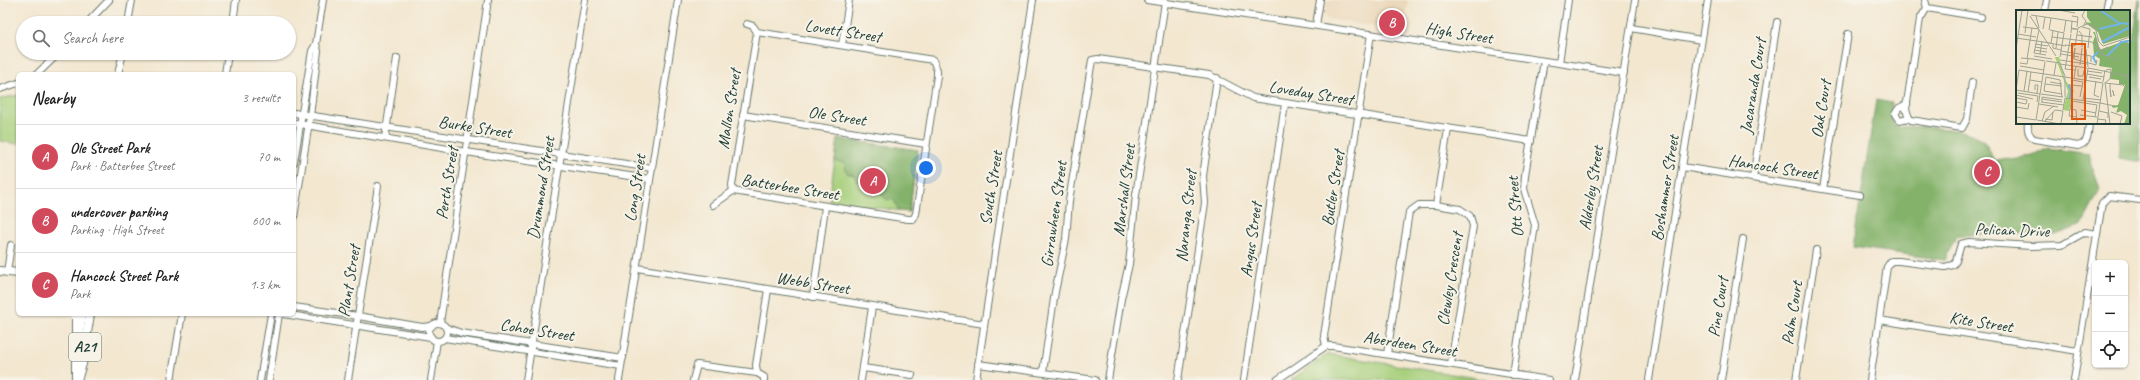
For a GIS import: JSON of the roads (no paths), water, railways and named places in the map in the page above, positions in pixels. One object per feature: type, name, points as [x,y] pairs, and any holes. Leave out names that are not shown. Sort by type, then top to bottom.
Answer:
[{"type":"highway","points":[[3,271],[16,274]]},
{"type":"highway","name":"A21","points":[[76,316],[77,380]]},
{"type":"highway","name":"A21","points":[[77,380],[82,364],[90,316]]},
{"type":"street","points":[[94,16],[109,0]]},
{"type":"street","points":[[129,16],[132,0]]},
{"type":"street","points":[[234,16],[236,0]]},
{"type":"street","points":[[296,137],[297,124],[301,114],[312,51],[316,44],[323,0]]},
{"type":"street","name":"Perth Street","points":[[440,323],[488,0]]},
{"type":"street","name":"Drummond Street","points":[[526,380],[584,0]]},
{"type":"street","name":"Long Street","points":[[619,380],[678,0]]},
{"type":"street","points":[[842,44],[849,0]]},
{"type":"street","name":"South Street","points":[[976,380],[1033,0]]},
{"type":"street","name":"High Street","points":[[1147,0],[1624,73]]},
{"type":"street","points":[[1316,25],[1320,0]]},
{"type":"street","points":[[1559,62],[1568,0]]},
{"type":"street","name":"Alderley Street","points":[[1575,380],[1635,0]]},
{"type":"street","name":"Boshammer Street","points":[[1649,380],[1708,0]]},
{"type":"street","points":[[1909,118],[1906,109],[1920,19],[1927,8],[1925,0]]},
{"type":"street","points":[[2045,10],[2047,0]]},
{"type":"street","points":[[2106,10],[2108,0]]},
{"type":"street","name":"Marshall Street","points":[[1108,380],[1121,299],[1129,264],[1136,195],[1165,2]]},
{"type":"street","points":[[1927,8],[1981,17]]},
{"type":"street","name":"Jacaranda Court","points":[[1753,178],[1777,22]]},
{"type":"street","points":[[747,24],[753,26],[757,32]]},
{"type":"street","points":[[1630,28],[1701,40]]},
{"type":"street","name":"Lovett Street","points":[[757,32],[842,44],[933,60],[936,64],[937,76],[926,144]]},
{"type":"street","name":"Mallon Street","points":[[733,191],[732,185],[757,32]]},
{"type":"street","name":"Butler Street","points":[[1326,346],[1324,336],[1371,34]]},
{"type":"street","name":"Oak Court","points":[[1823,189],[1848,34]]},
{"type":"street","points":[[296,205],[318,52],[316,44]]},
{"type":"street","points":[[385,138],[397,58]]},
{"type":"street","name":"Loveday Street","points":[[1092,60],[1098,59],[1209,75],[1217,78],[1245,96],[1285,104],[1530,141]]},
{"type":"street","points":[[39,72],[51,60]]},
{"type":"street","points":[[119,72],[122,60]]},
{"type":"street","points":[[225,72],[227,60]]},
{"type":"street","name":"Girrawheen Street","points":[[1043,372],[1055,292],[1065,245],[1069,201],[1092,60]]},
{"type":"street","name":"Ott Street","points":[[1513,374],[1535,225],[1524,189],[1530,141],[1544,61]]},
{"type":"street","name":"Naranga Street","points":[[1178,380],[1205,203],[1203,176],[1217,78]]},
{"type":"street","points":[[1907,104],[1899,108],[1895,114],[1900,120],[1909,118],[1911,120],[1962,128],[1967,119],[1972,82]]},
{"type":"street","points":[[0,89],[16,84]]},
{"type":"street","name":"Angus Street","points":[[1244,380],[1285,104]]},
{"type":"street","name":"Burke Street","points":[[296,113],[468,141],[652,168]]},
{"type":"street","name":"Ole Street","points":[[743,115],[926,144]]},
{"type":"street","name":"Burke Street","points":[[297,124],[466,152],[650,179]]},
{"type":"street","points":[[2028,124],[2027,130],[2030,136],[2034,139],[2078,146],[2084,144],[2087,140],[2089,124]]},
{"type":"street","points":[[1436,205],[1448,129]]},
{"type":"street","name":"Batterbee Street","points":[[713,205],[733,191],[825,207],[913,219],[916,214],[926,144]]},
{"type":"street","name":"Hancock Street","points":[[1682,167],[1860,195]]},
{"type":"street","name":"Plant Street","points":[[348,380],[378,186]]},
{"type":"street","points":[[2074,380],[2102,203],[2104,199],[2114,196],[2140,200]]},
{"type":"street","name":"Clewley Crescent","points":[[1387,354],[1408,212],[1419,205],[1436,205],[1460,209],[1470,216],[1472,226],[1451,364]]},
{"type":"street","points":[[812,297],[825,207]]},
{"type":"street","name":"Pelican Drive","points":[[1870,380],[1887,267],[1891,262],[1899,261],[1945,266],[1953,265],[1961,244],[1968,242],[2031,246],[2062,245],[2084,232],[2097,234]]},
{"type":"street","name":"Pine Court","points":[[1721,380],[1743,239]]},
{"type":"street","points":[[3,271],[11,245]]},
{"type":"street","name":"Palm Court","points":[[1796,380],[1816,250]]},
{"type":"street","name":"Webb Street","points":[[636,268],[984,324]]},
{"type":"street","points":[[757,373],[768,290]]},
{"type":"street","points":[[296,307],[422,327],[440,323],[446,328],[445,338],[437,341]]},
{"type":"street","points":[[861,380],[872,307]]},
{"type":"street","points":[[76,337],[80,333],[83,316]]},
{"type":"street","points":[[171,380],[182,316]]},
{"type":"street","points":[[260,380],[271,316]]},
{"type":"street","points":[[269,380],[279,316]]},
{"type":"street","points":[[296,316],[431,337],[437,341]]},
{"type":"street","name":"Kite Street","points":[[1879,320],[2078,351]]},
{"type":"street","points":[[431,337],[430,331],[432,326]]},
{"type":"street","name":"Cohoe Street","points":[[446,328],[461,333],[623,358]]},
{"type":"street","name":"Cohoe Street","points":[[445,338],[622,366]]},
{"type":"street","points":[[431,380],[437,341]]},
{"type":"street","points":[[1277,380],[1326,346]]},
{"type":"street","name":"Aberdeen Street","points":[[1326,346],[1387,354],[1549,380]]},
{"type":"street","points":[[978,364],[1095,380]]},
{"type":"street","points":[[694,380],[697,365],[757,373],[764,377],[764,380]]},
{"type":"street","points":[[863,368],[912,375]]},
{"type":"place","name":"undercover parking","points":[[1392,23]]},
{"type":"place","name":"Hancock Street Park","points":[[1987,172]]},
{"type":"place","name":"Ole Street Park","points":[[873,181]]}]
